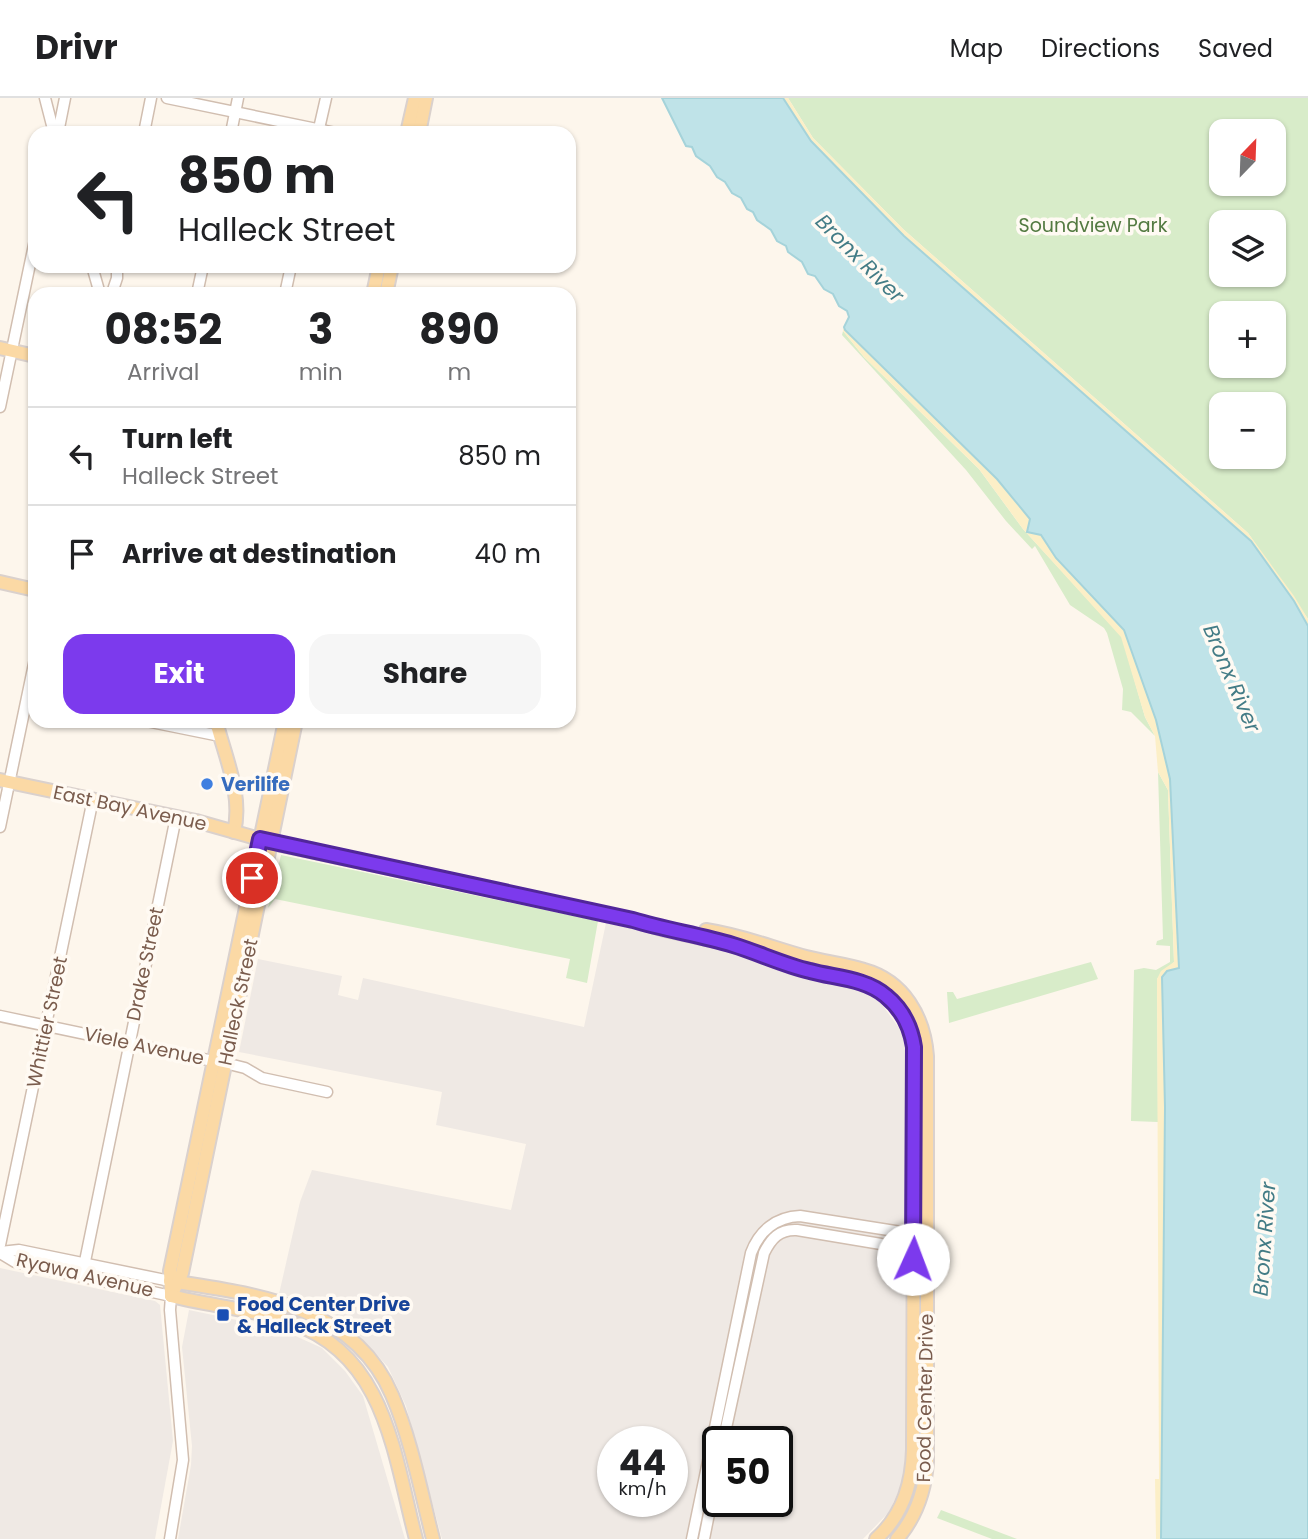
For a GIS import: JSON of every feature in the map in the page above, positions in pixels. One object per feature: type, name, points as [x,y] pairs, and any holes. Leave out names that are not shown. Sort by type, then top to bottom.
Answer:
[{"type":"main road","points":[[409,126],[415,98]]},
{"type":"main road","points":[[420,126],[426,98]]},
{"type":"main road","points":[[6,350],[28,355]]},
{"type":"main road","points":[[0,582],[28,588]]},
{"type":"main road","points":[[218,728],[237,799],[239,813],[234,832]]},
{"type":"main road","name":"Halleck Street","points":[[266,841],[284,728]]},
{"type":"main road","name":"Halleck Street","points":[[171,1296],[174,1281],[182,1273],[219,1062],[266,841],[294,728]]},
{"type":"main road","name":"East Bay Avenue","points":[[5,781],[176,817],[266,841]]},
{"type":"main road","name":"Food Center Drive","points":[[266,841],[633,920],[726,943],[809,971],[865,984],[880,991],[899,1009],[911,1031],[914,1047],[912,1475],[900,1508],[888,1527],[876,1539]]},
{"type":"main road","name":"Food Center Drive","points":[[633,920],[667,923],[757,940],[809,958],[866,970],[894,985],[915,1010],[926,1038],[927,1472],[918,1505],[897,1539]]},
{"type":"main road","points":[[915,1094],[922,1151],[928,1175]]},
{"type":"main road","points":[[174,1281],[299,1308],[348,1336],[368,1356],[391,1392],[433,1539]]},
{"type":"main road","points":[[171,1296],[293,1323],[328,1341],[347,1357],[370,1387],[381,1410],[416,1539]]},
{"type":"main road","points":[[418,1482],[425,1539]]},
{"type":"street","points":[[45,98],[54,126]]},
{"type":"street","points":[[58,126],[65,98]]},
{"type":"street","points":[[145,126],[151,98]]},
{"type":"street","points":[[167,98],[297,126]]},
{"type":"street","points":[[232,126],[238,98]]},
{"type":"street","points":[[320,126],[326,98]]},
{"type":"street","points":[[0,407],[6,350],[28,267]]},
{"type":"street","points":[[0,827],[5,781],[28,707]]},
{"type":"street","points":[[181,728],[220,736]]},
{"type":"street","name":"Whittier Street","points":[[0,1245],[93,799]]},
{"type":"street","name":"Drake Street","points":[[82,1276],[176,817]]},
{"type":"street","name":"Viele Avenue","points":[[0,1016],[245,1068],[262,1078],[327,1092]]},
{"type":"street","points":[[692,1539],[751,1253],[759,1236],[782,1219],[800,1216],[914,1240]]},
{"type":"street","points":[[726,1426],[764,1253],[775,1236],[796,1230],[881,1244],[927,1238]]},
{"type":"street","name":"Ryawa Avenue","points":[[0,1252],[19,1250],[174,1281]]},
{"type":"street","name":"Ryawa Avenue","points":[[0,1252],[15,1262],[171,1296]]},
{"type":"street","points":[[170,1539],[183,1460],[171,1296]]},
{"type":"street","points":[[704,1539],[708,1517]]},
{"type":"shaded area","points":[[606,923],[708,945],[805,978],[861,991],[880,1002],[906,1042],[908,1062],[905,1469],[901,1486],[889,1512],[863,1539],[442,1539],[406,1406],[388,1367],[339,1317],[299,1299],[279,1294],[300,1202],[312,1170],[511,1210],[526,1144],[436,1125],[442,1092],[239,1052],[258,959],[342,976],[338,995],[358,1000],[363,978],[584,1027]]},
{"type":"shaded area","points":[[0,1268],[155,1301],[160,1305],[173,1441],[155,1539],[0,1539]]},
{"type":"shaded area","points":[[189,1310],[280,1329],[322,1348],[345,1371],[363,1396],[405,1539],[178,1539],[192,1446],[182,1347]]},
{"type":"green space","name":"Soundview Park","points":[[788,98],[1308,98],[1308,619],[1248,533],[903,229],[813,138]]},
{"type":"green space","points":[[843,331],[864,357],[979,469],[1023,529],[1122,637],[1145,717],[1155,736],[1131,712],[1122,710],[1123,689],[1104,628],[1070,605],[1035,546],[1032,549],[1006,521],[966,470],[842,335]]},
{"type":"green space","points":[[1158,772],[1168,790],[1174,962],[1157,979],[1158,1122],[1131,1121],[1134,970],[1156,970],[1170,962],[1170,946],[1156,945],[1157,941],[1163,939]]},
{"type":"green space","points":[[281,855],[598,921],[587,983],[566,978],[570,959],[275,899],[268,908]]},
{"type":"green space","points":[[1091,962],[1098,979],[949,1023],[947,992],[953,992],[957,999]]},
{"type":"green space","points":[[941,1510],[1017,1539],[992,1539],[937,1518]]},
{"type":"sand","points":[[783,98],[788,98],[813,138],[903,229],[1248,533],[1294,596],[1308,619],[1308,626],[1294,601],[1251,541],[904,236],[811,141]]},
{"type":"sand","points":[[844,327],[997,479],[1030,519],[1056,558],[1124,630],[1156,720],[1170,779],[1179,968],[1167,971],[1162,977],[1165,1106],[1161,1539],[1156,1539],[1155,1479],[1159,1479],[1157,979],[1161,971],[1174,962],[1168,790],[1158,772],[1155,736],[1145,717],[1121,637],[1023,529],[979,469],[864,357],[843,331]]},
{"type":"water","name":"Bronx River","points":[[662,98],[783,98],[811,141],[904,236],[1251,541],[1294,601],[1308,626],[1308,1539],[1161,1539],[1165,1107],[1162,977],[1167,971],[1179,968],[1170,779],[1156,720],[1124,630],[1056,558],[1041,535],[1027,532],[1030,519],[997,479],[845,330],[849,317],[847,311],[839,306],[833,294],[824,289],[815,276],[808,274],[802,262],[777,241],[771,230],[757,220],[741,198],[732,193],[710,166],[696,156],[692,147],[686,146]]},
{"type":"place","name":"Verilife","points":[[207,784]]},
{"type":"place","name":"Food Center Drive & Halleck Street","points":[[223,1315]]},
{"type":"route","points":[[252,878],[260,839],[300,850],[564,904],[719,941],[809,971],[856,981],[880,991],[905,1017],[914,1047],[913,1259]]}]
